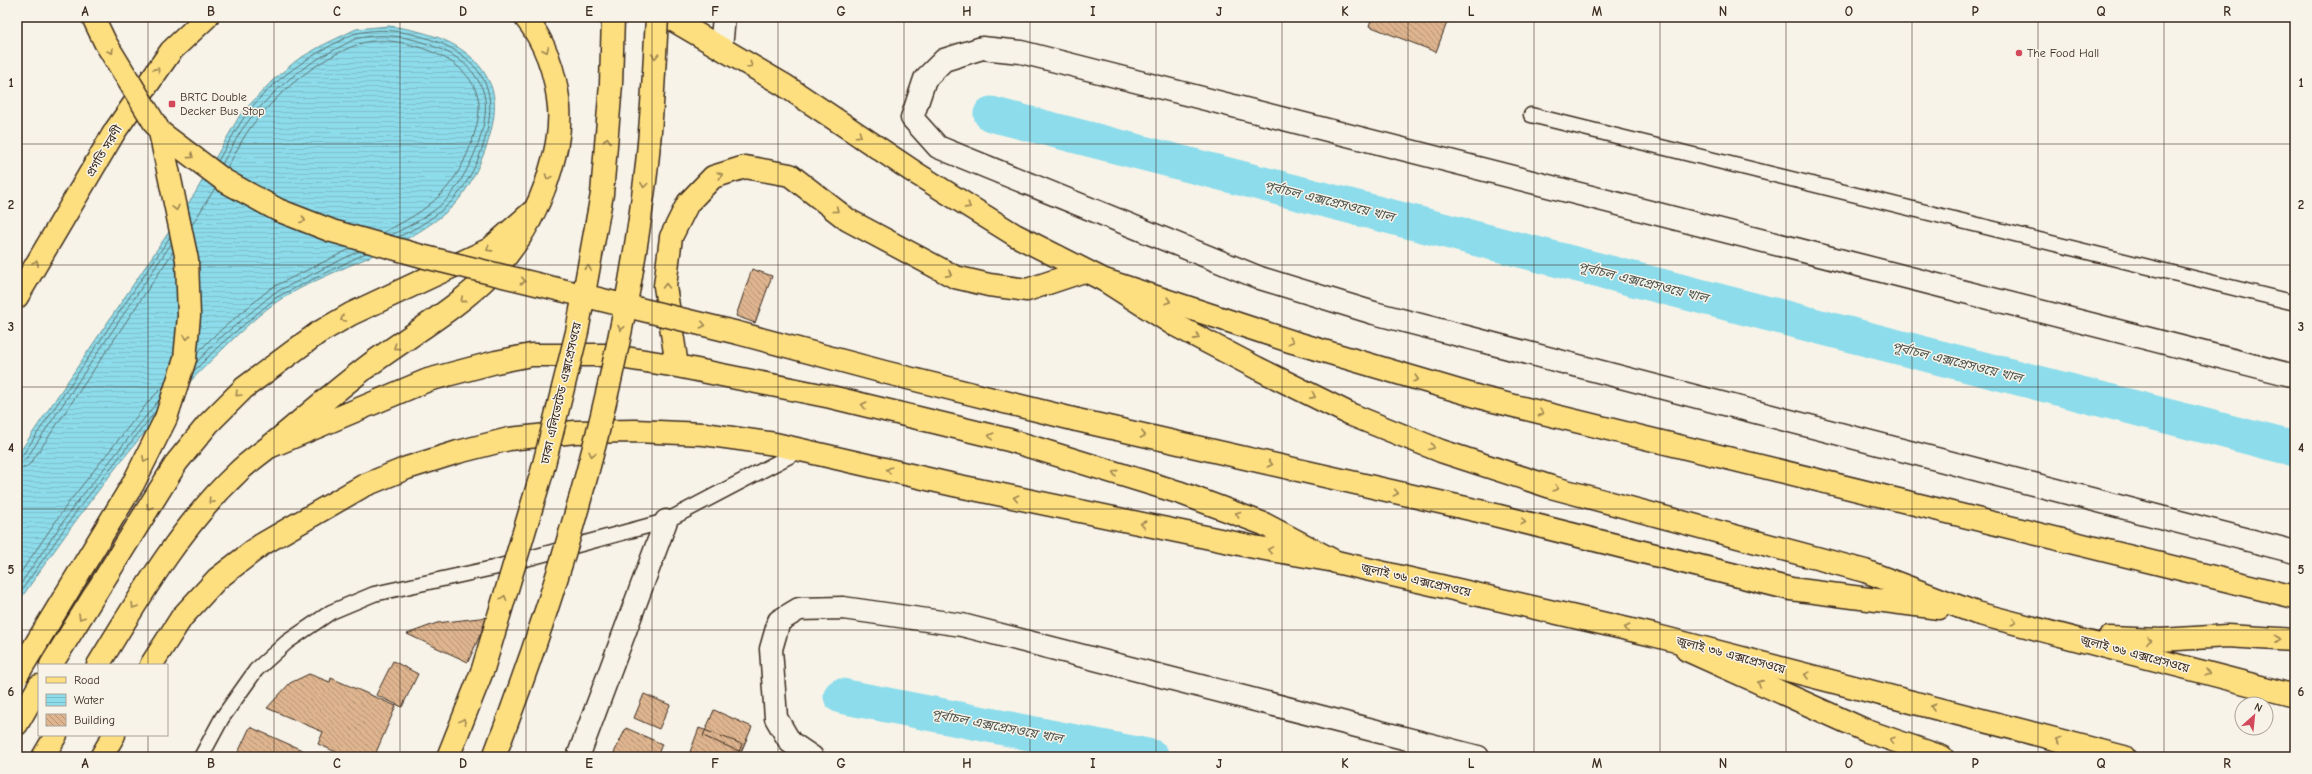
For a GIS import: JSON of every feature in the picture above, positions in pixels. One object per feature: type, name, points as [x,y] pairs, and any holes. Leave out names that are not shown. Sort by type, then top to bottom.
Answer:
[{"type":"main road","points":[[17,675],[133,484],[166,418],[185,359],[189,316],[187,260],[160,132],[105,42],[93,17]]},
{"type":"main road","name":"প্রগতি সরণী","points":[[17,297],[115,131],[171,51],[207,17]]},
{"type":"main road","points":[[99,664],[136,602],[199,515],[238,472],[344,384],[397,346],[429,326],[474,290],[512,251],[539,204],[555,157],[560,125],[558,92],[548,53],[525,17]]},
{"type":"main road","name":"ঢাকা এলিভেটেড এক্সপ্রেসওয়ে","points":[[448,757],[483,669],[538,488],[577,332],[602,194],[611,84],[613,17]]},
{"type":"main road","points":[[494,757],[521,688],[582,494],[611,378],[634,255],[645,180],[653,91],[656,17]]},
{"type":"main road","points":[[668,17],[784,85],[914,172],[1015,235],[1104,280],[1173,324],[1352,415],[1441,451],[1551,487],[1865,571],[1976,612]]},
{"type":"main road","points":[[160,132],[225,181],[278,210],[332,231],[425,257],[738,333],[884,372],[1077,420],[1479,512],[1791,589],[1976,612]]},
{"type":"main road","points":[[677,366],[665,286],[670,237],[688,203],[713,177],[745,167],[790,175],[848,220],[955,277],[1027,290],[1084,270]]},
{"type":"main road","points":[[52,664],[177,462],[208,424],[244,388],[318,333],[351,314],[490,249],[539,204]]},
{"type":"main road","points":[[1104,280],[1293,342],[1486,400],[2295,597]]},
{"type":"main road","points":[[269,447],[428,380],[496,362],[531,355],[572,354],[608,356],[677,366],[831,397],[1009,440],[1181,493],[1264,524],[1336,562]]},
{"type":"main road","points":[[152,664],[182,617],[223,574],[261,545],[363,486],[407,468],[458,452],[509,439],[575,432],[635,431],[704,434],[775,444],[954,485],[1254,547],[1336,562]]},
{"type":"main road","name":"জুলাই ৩৬ এক্সপ্রেসওয়ে","points":[[1336,562],[1653,634],[2124,757]]},
{"type":"main road","name":"জুলাই ৩৬ এক্সপ্রেসওয়ে","points":[[1976,612],[2295,696]]},
{"type":"main road","points":[[1653,634],[1866,731],[1942,757]]},
{"type":"main road","points":[[2068,636],[2161,640],[2226,636],[2295,640]]},
{"type":"main road","points":[[17,724],[38,688]]},
{"type":"main road","points":[[43,757],[55,736]]},
{"type":"main road","points":[[101,757],[113,736]]},
{"type":"street","points":[[721,48],[724,17]]},
{"type":"street","points":[[2295,376],[1021,52],[982,48],[944,60],[925,79],[912,118],[938,147],[1260,278],[1374,313],[2295,552]]},
{"type":"street","points":[[578,757],[666,521]]},
{"type":"street","points":[[812,757],[790,742],[776,718],[771,650],[779,621],[799,609],[843,608],[962,625],[1478,757]]},
{"type":"lane","points":[[1531,115],[2295,302]]},
{"type":"lane","points":[[201,757],[222,718],[256,670],[287,642],[331,612],[374,594],[500,566],[666,521],[801,450]]},
{"type":"water","points":[[389,26],[404,28],[434,36],[449,42],[474,60],[484,72],[491,86],[494,101],[494,116],[491,130],[481,161],[464,192],[454,205],[436,221],[415,234],[393,246],[302,287],[281,299],[244,328],[195,376],[140,438],[89,503],[17,604],[17,456],[194,195],[240,115],[273,80],[297,60],[321,46],[356,29]]},
{"type":"building","points":[[1372,17],[1449,17],[1436,52],[1369,26]]},
{"type":"building","points":[[752,269],[772,276],[755,323],[736,316]]},
{"type":"building","points":[[488,617],[468,662],[407,634],[437,623]]},
{"type":"building","points":[[393,661],[418,674],[402,707],[376,695]]},
{"type":"building","points":[[309,674],[330,682],[331,678],[396,706],[374,757],[347,757],[318,744],[323,732],[267,708],[290,683]]},
{"type":"building","points":[[644,694],[670,705],[659,729],[634,718]]},
{"type":"building","points":[[714,710],[752,727],[741,752],[703,736]]},
{"type":"building","points":[[250,727],[311,754],[310,757],[236,757]]},
{"type":"building","points":[[626,728],[662,744],[657,757],[612,757]]},
{"type":"building","points":[[699,728],[742,744],[737,757],[703,757],[690,752]]},
{"type":"waterway","name":"পূর্বাচল এক্সপ্রেসওয়ে খাল","points":[[991,114],[2295,449]]},
{"type":"waterway","name":"পূর্বাচল এক্সপ্রেসওয়ে খাল","points":[[841,696],[1152,757]]},
{"type":"place","name":"The Food Hall","points":[[2019,53]]},
{"type":"place","name":"BRTC Double Decker Bus Stop","points":[[172,104]]}]
